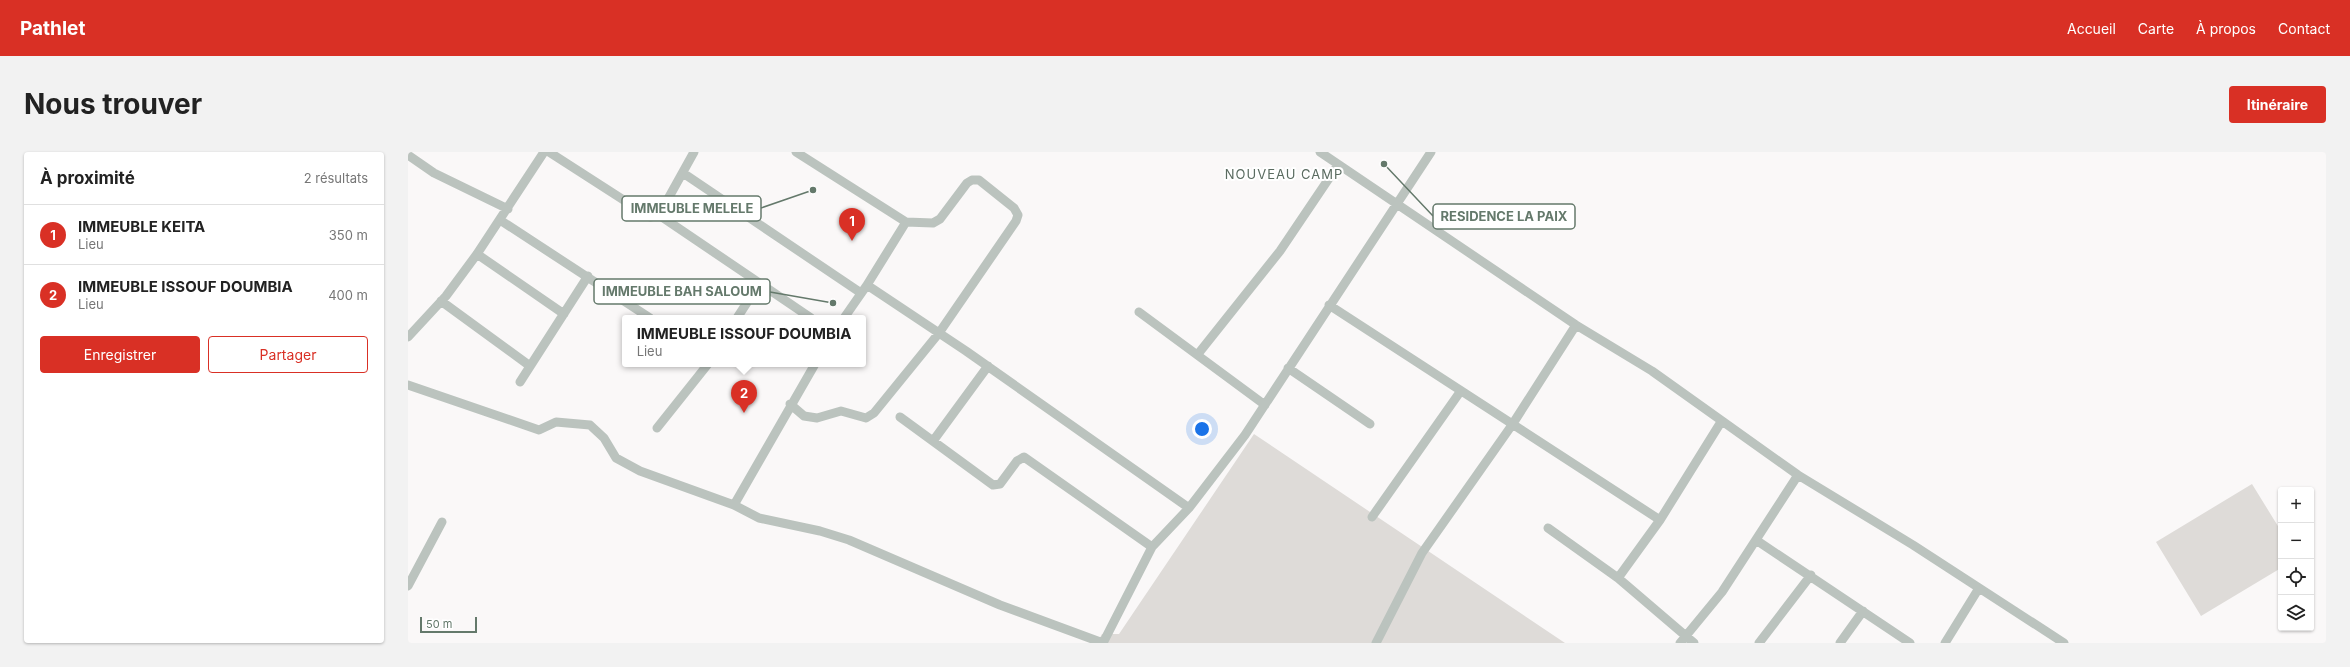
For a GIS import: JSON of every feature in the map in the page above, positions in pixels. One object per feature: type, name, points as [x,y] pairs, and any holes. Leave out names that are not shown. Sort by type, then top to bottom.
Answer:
[{"type":"street","points":[[408,337],[441,301],[477,254],[508,210],[544,152]]},
{"type":"street","points":[[548,152],[650,217],[659,215],[806,315]]},
{"type":"street","points":[[659,215],[694,152]]},
{"type":"street","points":[[790,404],[804,416],[817,418],[841,411],[866,418],[874,413],[939,333],[1016,221],[1018,215],[1014,208],[979,180],[972,180],[967,183],[940,219],[933,222],[906,222],[796,152]]},
{"type":"street","points":[[1320,152],[1576,325],[1652,371],[1721,422],[1798,475],[1913,544],[2064,643]]},
{"type":"street","points":[[408,385],[539,430],[556,422],[590,426],[604,438],[616,458],[640,471],[734,505],[759,518],[820,531],[849,540],[1000,606],[1103,643],[1152,547],[1189,508],[1245,435],[1396,203],[1431,152]]},
{"type":"street","points":[[408,155],[434,173],[508,210]]},
{"type":"street","points":[[1198,354],[1280,251],[1338,165]]},
{"type":"street","points":[[682,173],[861,293]]},
{"type":"street","points":[[500,220],[646,315]]},
{"type":"street","points":[[846,315],[867,285],[906,222]]},
{"type":"street","points":[[477,254],[564,314]]},
{"type":"street","points":[[520,382],[588,276]]},
{"type":"street","points":[[739,315],[760,284]]},
{"type":"street","points":[[867,285],[988,366],[1189,508]]},
{"type":"street","points":[[441,301],[530,366]]},
{"type":"street","points":[[1329,305],[1460,392],[1660,520]]},
{"type":"street","points":[[1139,312],[1198,354],[1265,405]]},
{"type":"street","points":[[1376,643],[1422,553],[1512,425],[1576,325]]},
{"type":"street","points":[[933,441],[988,366]]},
{"type":"street","points":[[657,428],[706,367]]},
{"type":"street","points":[[734,505],[790,404],[813,367]]},
{"type":"street","points":[[1288,368],[1370,424]]},
{"type":"street","points":[[1372,517],[1460,392]]},
{"type":"street","points":[[900,417],[993,485],[997,486],[1017,461],[1024,457],[1152,547]]},
{"type":"street","points":[[1618,578],[1660,520],[1721,422]]},
{"type":"street","points":[[1683,640],[1722,592],[1798,475]]},
{"type":"street","points":[[408,586],[442,522]]},
{"type":"street","points":[[1548,528],[1618,578],[1683,640],[1694,643]]},
{"type":"street","points":[[1756,540],[1910,643]]},
{"type":"street","points":[[1759,643],[1810,575]]},
{"type":"street","points":[[1945,643],[1979,588]]},
{"type":"street","points":[[1840,643],[1863,611]]},
{"type":"shaded area","points":[[1254,434],[1565,643],[1097,643],[1102,634],[1119,634]]},
{"type":"shaded area","points":[[2252,484],[2278,526],[2278,570],[2201,616],[2156,542]]},
{"type":"place","name":"RESIDENCE LA PAIX","points":[[1384,164]]},
{"type":"place","name":"IMMEUBLE MELELE","points":[[813,190]]},
{"type":"place","name":"IMMEUBLE KEITA","points":[[852,241]]},
{"type":"place","name":"IMMEUBLE BAH SALOUM","points":[[833,303]]},
{"type":"place","name":"IMMEUBLE ISSOUF DOUMBIA","points":[[744,413]]},
{"type":"district","name":"NOUVEAU CAMP","points":[[1284,174]]}]
